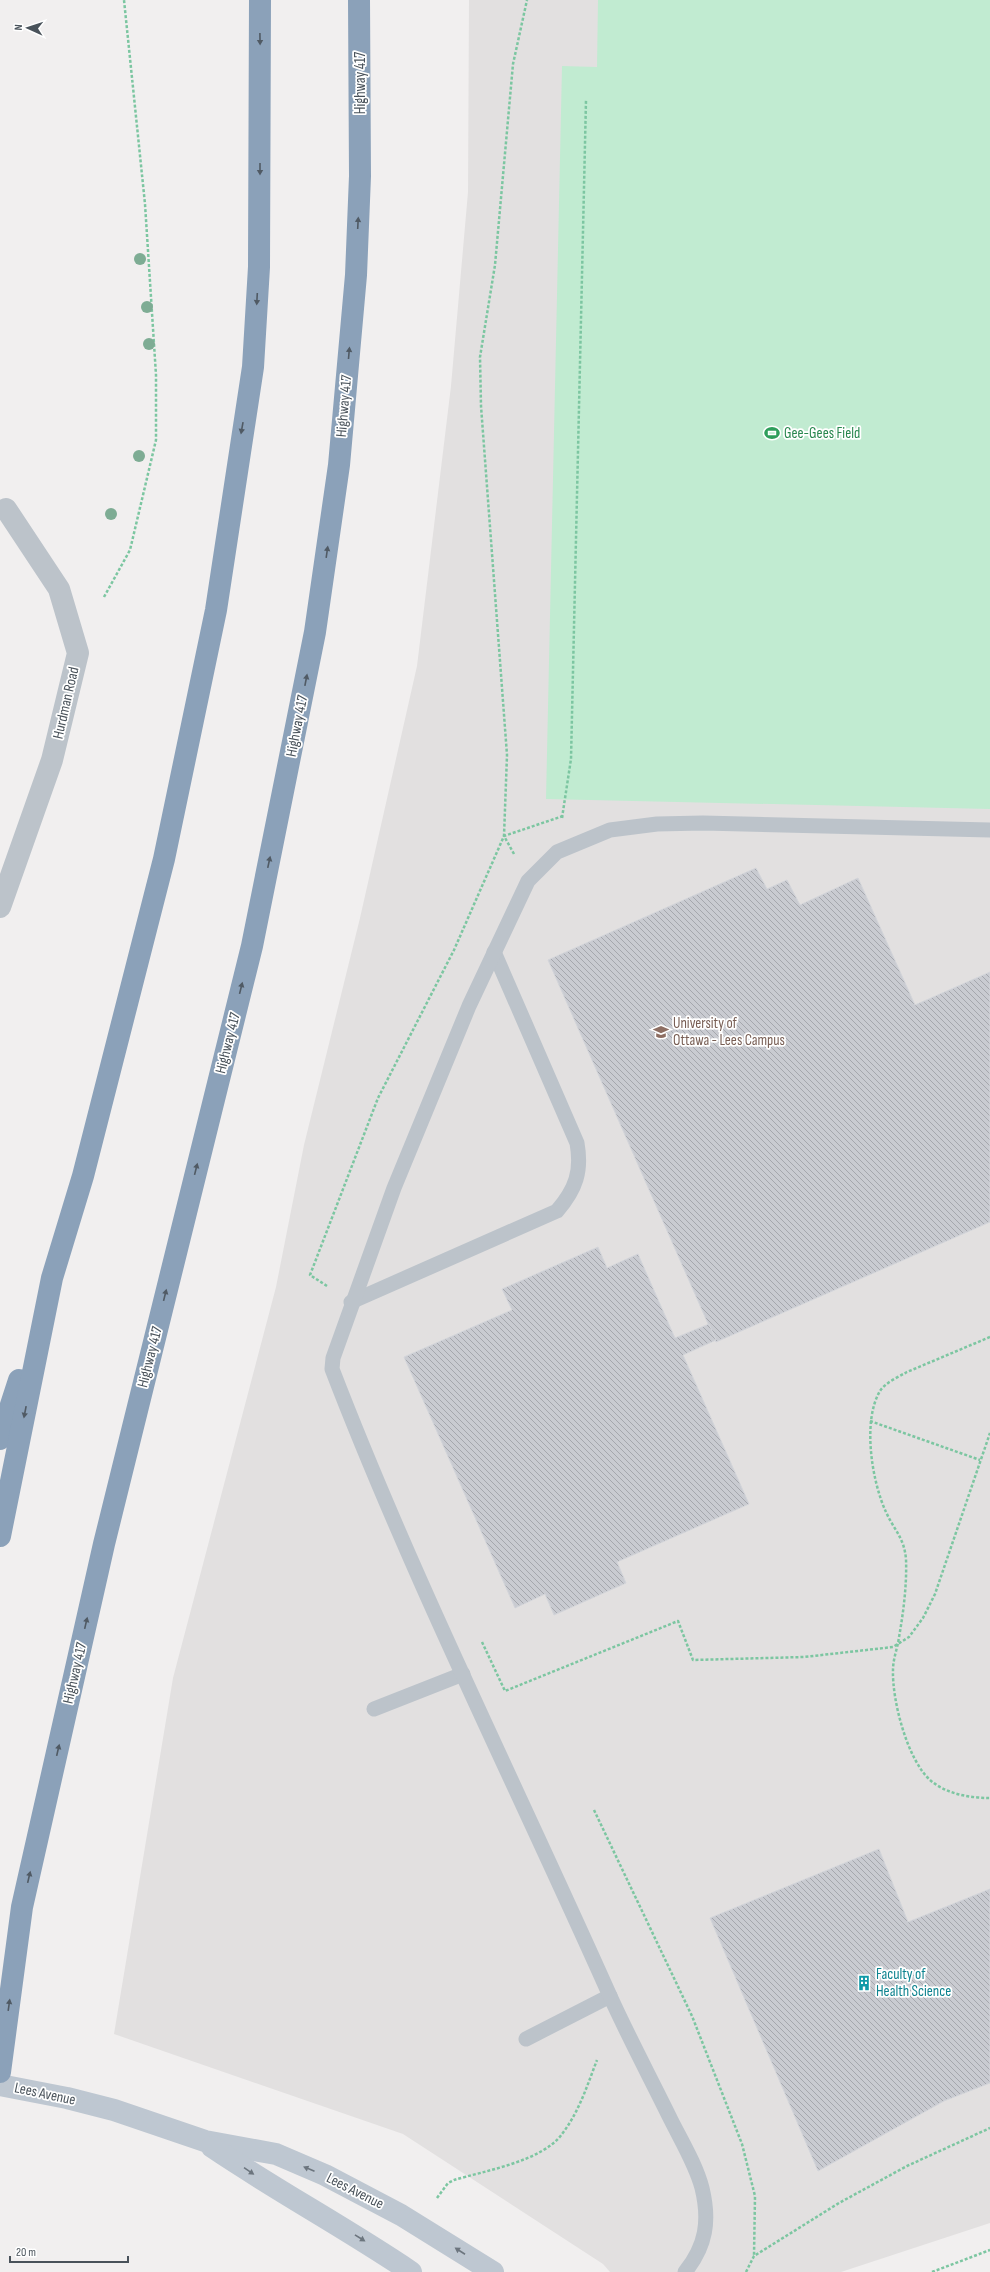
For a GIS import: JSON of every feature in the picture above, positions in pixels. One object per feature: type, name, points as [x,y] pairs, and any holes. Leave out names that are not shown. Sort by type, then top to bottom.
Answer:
[{"type":"highway","points":[[0,1440],[52,1278],[82,1176],[164,859],[216,610],[253,367],[259,267],[260,0]]},
{"type":"highway","name":"Highway 417","points":[[0,2072],[22,1907],[104,1544],[252,946],[315,632],[339,465],[356,274],[360,176],[359,0]]},
{"type":"highway","points":[[0,1536],[52,1278]]},
{"type":"main road","name":"Lees Avenue","points":[[0,2085],[67,2098],[114,2110],[205,2142],[276,2154],[325,2175],[423,2227],[493,2272]]},
{"type":"main road","name":"Lees Avenue","points":[[205,2142],[265,2182],[358,2237],[411,2272]]},
{"type":"street","name":"Hurdman Road","points":[[0,907],[52,760],[78,653],[59,589],[6,509]]},
{"type":"lane","points":[[685,2272],[697,2257],[703,2240],[706,2209],[701,2185],[686,2150],[610,1996],[463,1674],[365,1454],[332,1369],[333,1358],[351,1302],[394,1188],[469,1006],[528,880],[557,852],[610,830],[657,824],[703,823],[990,830]]},
{"type":"lane","points":[[351,1302],[557,1211],[568,1198],[577,1177],[580,1161],[577,1143],[494,952]]},
{"type":"lane","points":[[374,1709],[463,1674]]},
{"type":"lane","points":[[526,2039],[610,1996]]},
{"type":"path","points":[[104,597],[130,550],[156,440],[156,375],[145,204],[124,0]]},
{"type":"path","points":[[351,1302],[310,1275],[378,1098],[454,950],[504,836],[507,755],[481,406],[480,357],[495,265],[513,64],[527,0]]},
{"type":"path","points":[[557,852],[571,759],[586,100]]},
{"type":"path","points":[[504,836],[563,816]]},
{"type":"path","points":[[504,836],[528,880]]},
{"type":"path","points":[[990,1337],[907,1372],[894,1379],[881,1390],[874,1403],[870,1421],[871,1446],[878,1489],[886,1512],[903,1540],[906,1556],[906,1595],[893,1668],[893,1690],[899,1717],[919,1765],[930,1779],[944,1788],[962,1795],[990,1798]]},
{"type":"path","points":[[870,1421],[980,1460]]},
{"type":"path","points":[[480,1638],[505,1691],[678,1621],[693,1660],[804,1657],[893,1647],[909,1637],[923,1618],[934,1594],[990,1433]]},
{"type":"path","points":[[594,1810],[692,2016],[742,2144],[755,2196],[754,2256],[746,2272]]},
{"type":"path","points":[[423,2227],[433,2204],[448,2184],[454,2180],[511,2164],[540,2152],[562,2136],[581,2103],[597,2060]]},
{"type":"path","points":[[754,2256],[852,2195],[907,2166],[990,2128]]},
{"type":"path","points":[[932,2272],[990,2250]]},
{"type":"shaded area","name":"University of Ottawa - Lees Campus","points":[[469,0],[990,0],[990,2223],[841,2272],[610,2272],[603,2264],[403,2134],[114,2034],[173,1678],[276,1287],[304,1145],[360,918],[417,666],[451,386],[468,192]]},
{"type":"green space","name":"Gee-Gees Field","points":[[598,0],[990,0],[990,809],[546,799],[562,66],[597,67]]},
{"type":"building","points":[[756,868],[767,889],[787,880],[800,905],[858,878],[915,1005],[990,972],[990,1222],[716,1342],[548,960]]},
{"type":"building","points":[[598,1247],[607,1268],[638,1254],[675,1338],[709,1324],[716,1340],[683,1355],[749,1504],[617,1562],[626,1583],[554,1615],[545,1594],[515,1608],[404,1357],[512,1310],[502,1289]]},
{"type":"building","name":"Faculty of Health Science","points":[[879,1849],[908,1922],[990,1889],[990,2083],[944,2101],[818,2171],[710,1918]]},
{"type":"place","name":"Gee-Gees Field","points":[[772,433]]},
{"type":"place","name":"University of Ottawa - Lees Campus","points":[[661,1032]]},
{"type":"place","name":"Faculty of Health Science","points":[[864,1983]]}]
